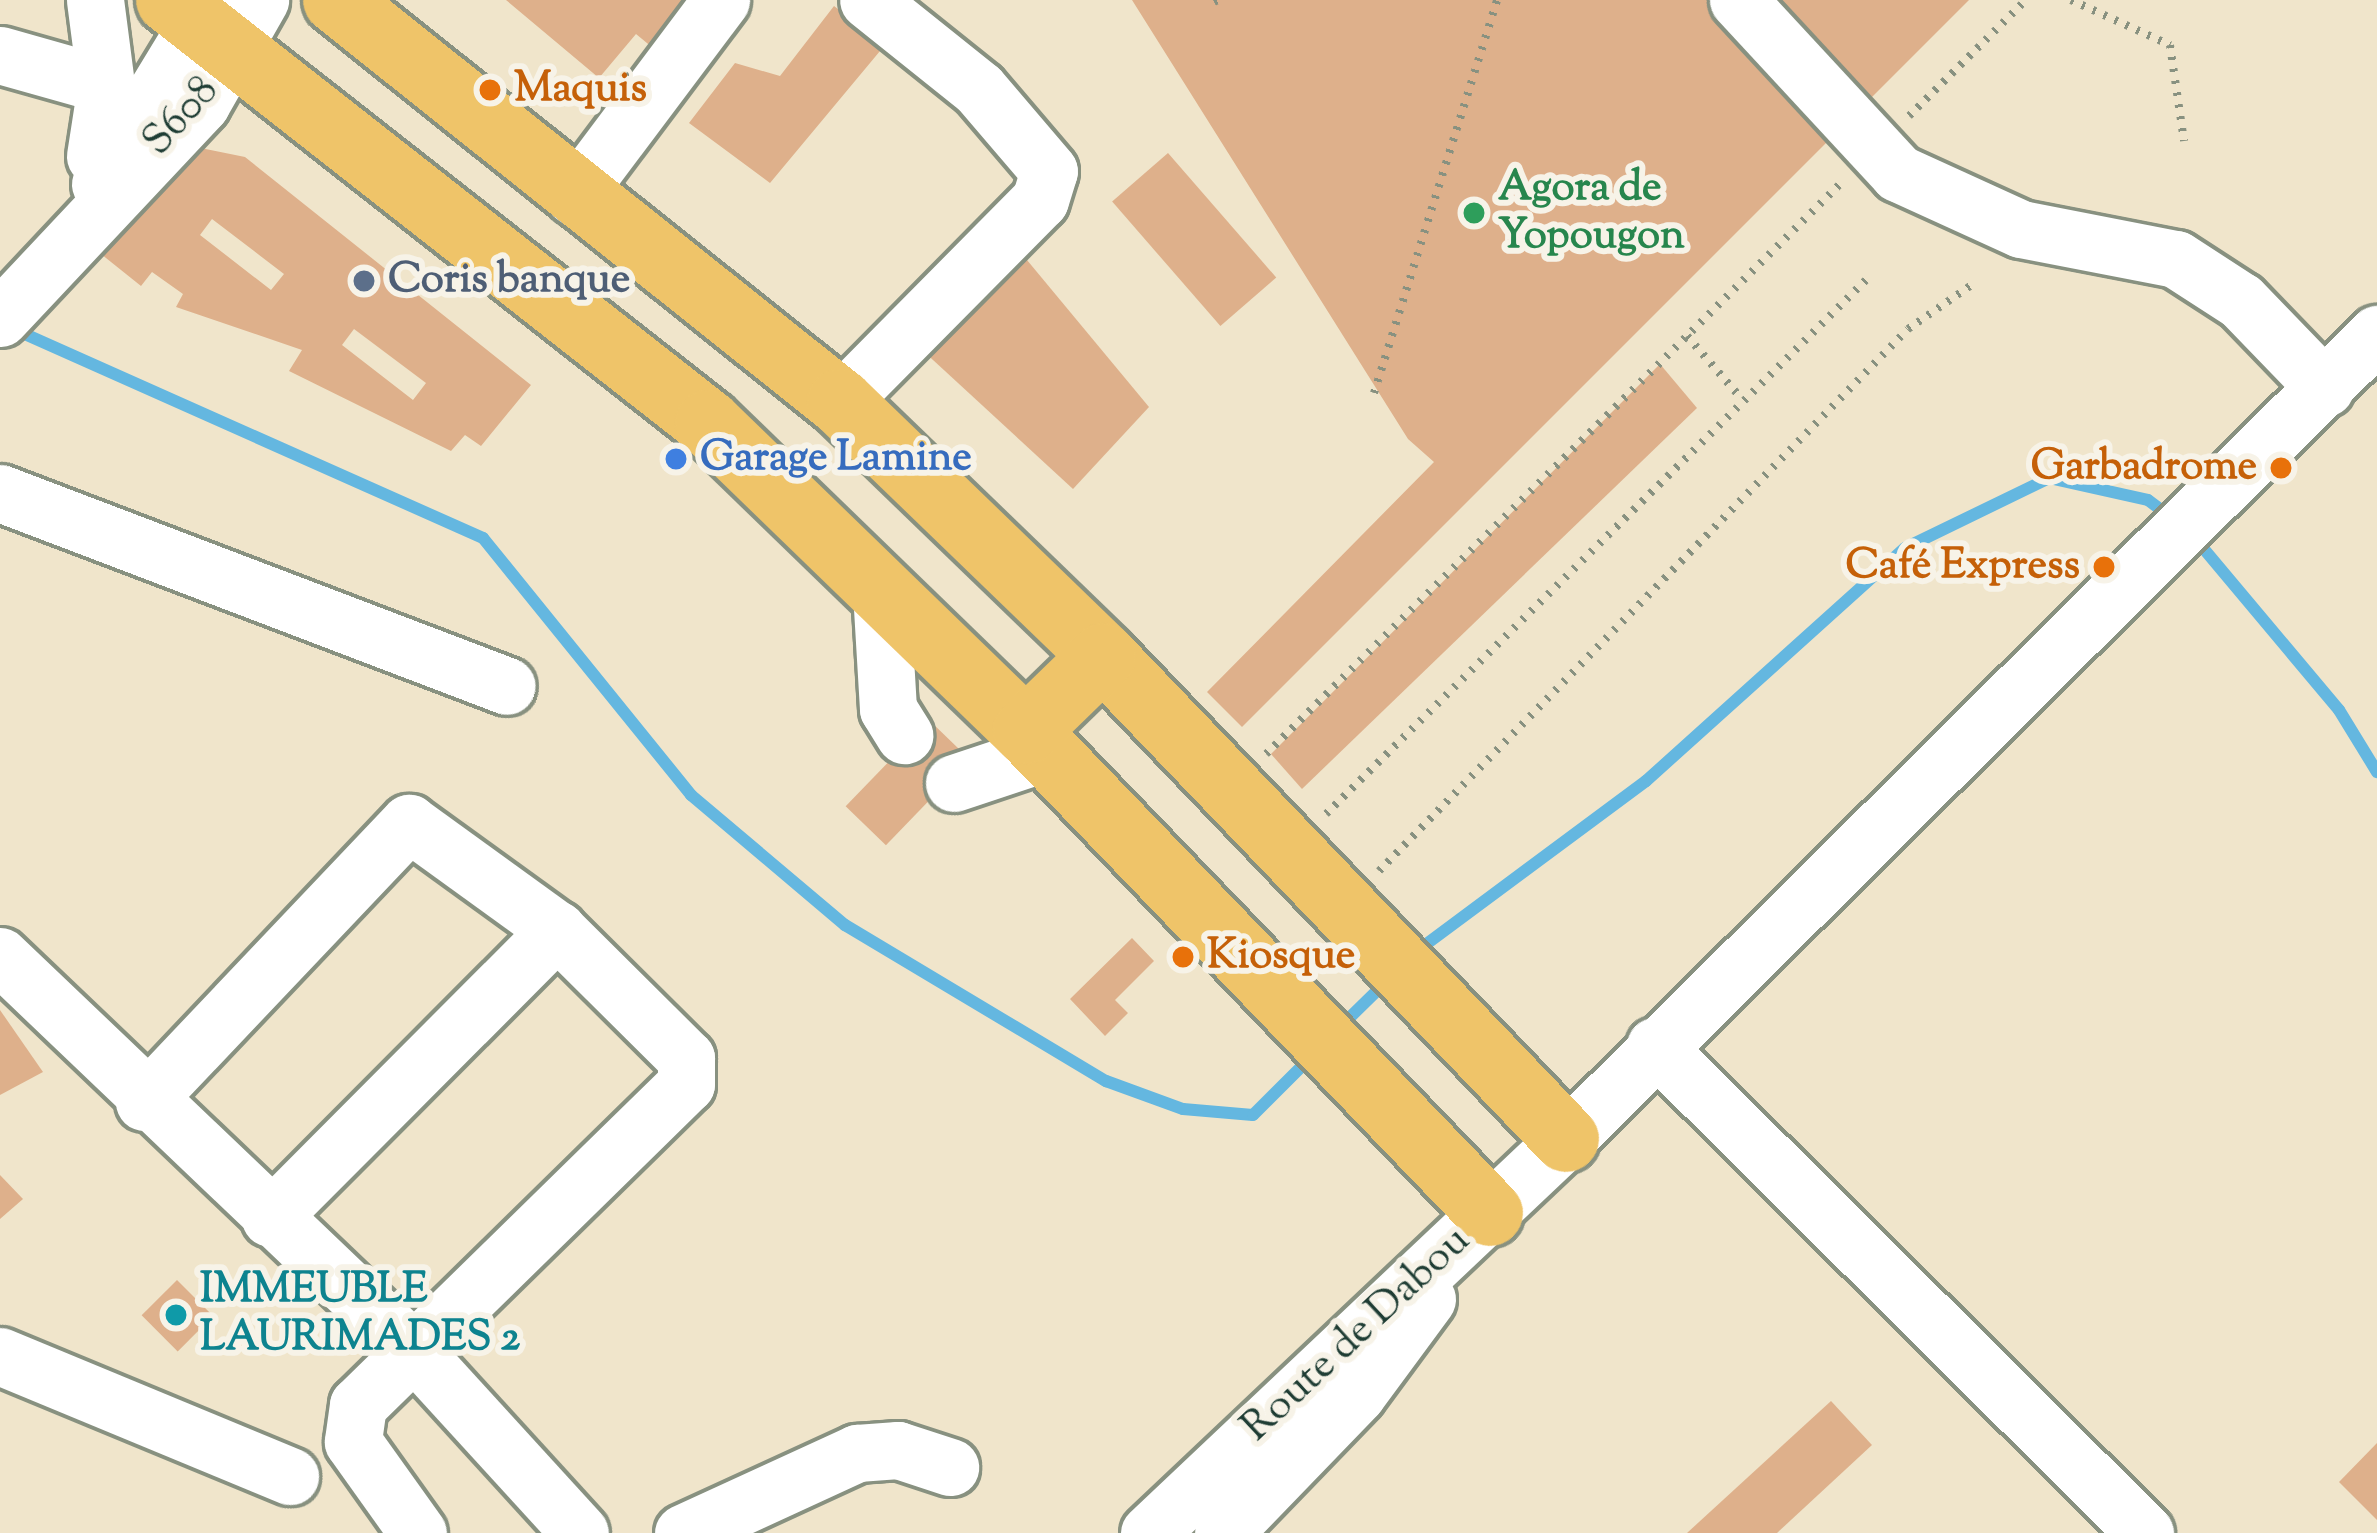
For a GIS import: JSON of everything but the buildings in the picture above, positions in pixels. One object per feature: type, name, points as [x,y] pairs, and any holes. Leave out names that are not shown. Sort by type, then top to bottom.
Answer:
[{"type":"main road","points":[[336,0],[574,196],[840,402],[1103,656],[1227,793],[1566,1139]]},
{"type":"main road","points":[[201,20],[708,423],[1036,742],[1490,1213]]},
{"type":"main road","points":[[1036,742],[1103,656]]},
{"type":"street","name":"S608","points":[[82,220],[106,85],[94,0]]},
{"type":"street","name":"S608","points":[[0,318],[82,220],[201,20],[260,0]]},
{"type":"street","points":[[574,196],[721,0]]},
{"type":"street","points":[[840,402],[1040,200],[1049,170],[979,89],[868,0]]},
{"type":"street","points":[[1738,0],[1875,150],[1947,204],[2176,259],[2242,301],[2325,388],[2377,334]]},
{"type":"street","points":[[0,56],[106,85]]},
{"type":"street","name":"Route de Dabou","points":[[1149,1533],[1490,1213],[2325,388]]},
{"type":"street","points":[[0,493],[507,686]]},
{"type":"street","points":[[881,591],[888,709],[904,735]]},
{"type":"street","points":[[954,783],[1036,742]]},
{"type":"street","points":[[144,1102],[403,825],[557,930],[692,1072],[358,1405],[353,1442],[418,1533]]},
{"type":"street","points":[[270,1218],[557,930]]},
{"type":"street","points":[[0,956],[144,1102],[414,1351],[580,1533]]},
{"type":"street","points":[[1655,1046],[2144,1533]]},
{"type":"street","points":[[1222,1533],[1358,1394],[1490,1213]]},
{"type":"street","points":[[0,1356],[290,1476]]},
{"type":"street","points":[[683,1533],[857,1453],[898,1450],[950,1467]]},
{"type":"path","points":[[1375,393],[1497,0]]},
{"type":"path","points":[[1227,793],[2026,0]]},
{"type":"path","points":[[2071,0],[2170,45],[2184,142]]},
{"type":"path","points":[[1286,854],[1741,398],[1868,278]]},
{"type":"path","points":[[1358,927],[1908,329],[1973,284]]},
{"type":"path","points":[[1687,336],[1741,398]]},
{"type":"waterway","points":[[18,331],[483,538],[691,795],[845,925],[1106,1081],[1183,1109],[1253,1115],[1313,1055]]},
{"type":"waterway","points":[[1417,951],[1646,781],[1905,548],[2049,478],[2148,500],[2173,519]]},
{"type":"waterway","points":[[2193,536],[2339,710],[2377,772]]},
{"type":"waterway","points":[[1340,1027],[1390,978]]},
{"type":"place","name":"Maquis","points":[[490,90]]},
{"type":"place","name":"Agora de Yopougon","points":[[1474,213]]},
{"type":"place","name":"Coris banque","points":[[364,281]]},
{"type":"place","name":"Garage Lamine","points":[[676,459]]},
{"type":"place","name":"Garbadrome","points":[[2281,468]]},
{"type":"place","name":"Café Express","points":[[2104,567]]},
{"type":"place","name":"Kiosque","points":[[1183,957]]},
{"type":"place","name":"IMMEUBLE LAURIMADES 2","points":[[176,1315]]}]
